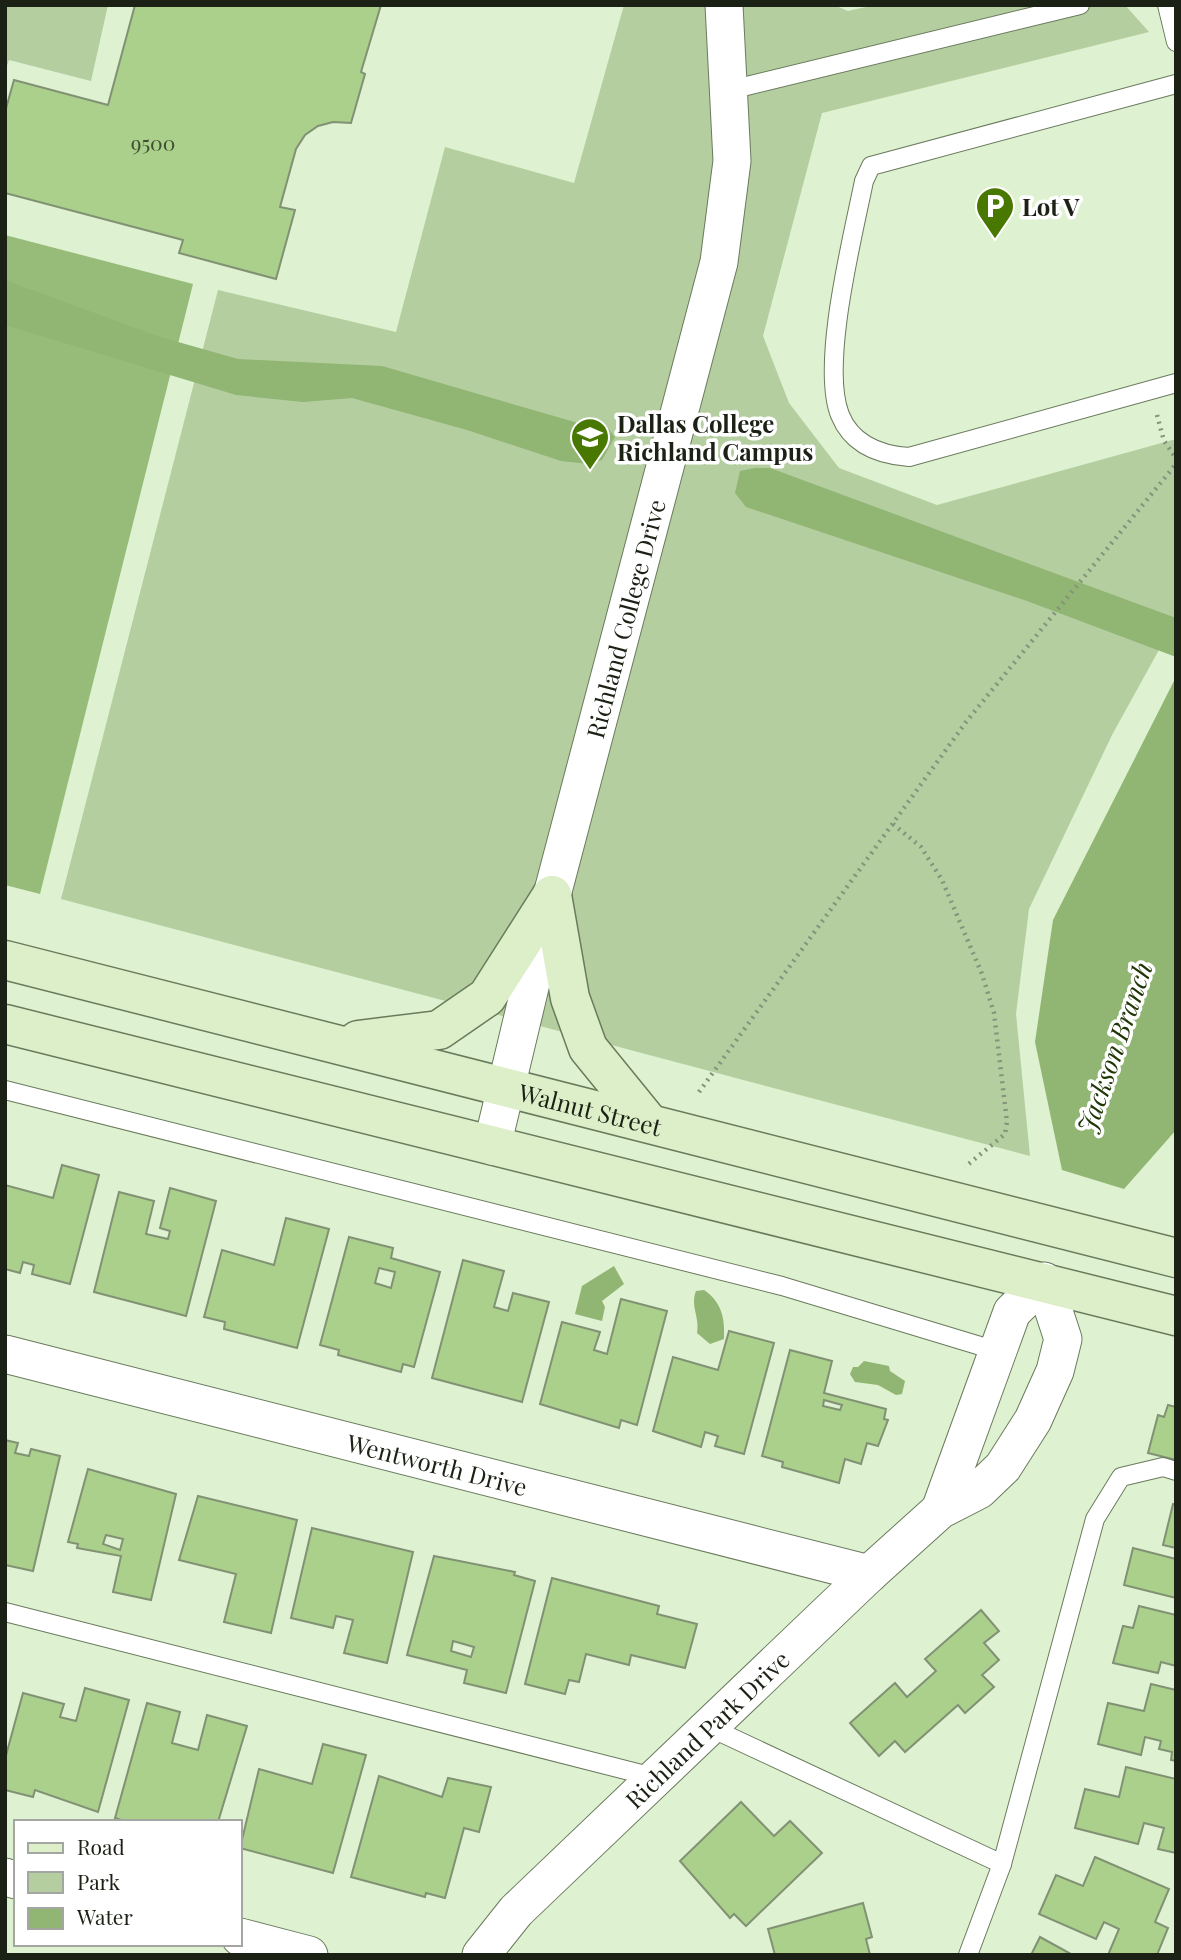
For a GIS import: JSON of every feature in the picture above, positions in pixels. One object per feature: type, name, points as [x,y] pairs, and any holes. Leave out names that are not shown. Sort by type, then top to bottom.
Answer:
[{"type":"main road","points":[[331,1042],[439,1030],[487,997],[552,895]]},
{"type":"main road","points":[[552,895],[570,998],[588,1048],[649,1123]]},
{"type":"main road","name":"Walnut Street","points":[[5,960],[1176,1258]]},
{"type":"main road","points":[[5,1024],[1176,1316]]},
{"type":"main road","points":[[1044,1281],[1057,1228]]},
{"type":"street","name":"Richland College Drive","points":[[492,1146],[552,895],[719,262],[732,161],[723,5]]},
{"type":"street","name":"Richland Park Drive","points":[[488,1953],[516,1911],[711,1728],[869,1574],[940,1510],[979,1490],[995,1475],[1033,1420],[1055,1371],[1063,1339],[1044,1281],[1012,1312],[940,1510]]},
{"type":"street","name":"Wentworth Drive","points":[[5,1354],[869,1574]]},
{"type":"street","points":[[242,1938],[309,1955]]},
{"type":"lane","points":[[1021,21],[1055,5]]},
{"type":"lane","points":[[730,90],[1080,5]]},
{"type":"lane","points":[[1166,8],[1176,42]]},
{"type":"lane","points":[[1176,84],[871,166],[863,181],[837,327],[835,396],[840,417],[852,434],[868,448],[888,456],[920,454],[1176,383]]},
{"type":"lane","points":[[5,1090],[782,1286],[997,1351]]},
{"type":"lane","points":[[968,1955],[1002,1864],[1095,1519],[1121,1478],[1163,1467],[1176,1471]]},
{"type":"lane","points":[[5,1612],[658,1778]]},
{"type":"lane","points":[[711,1728],[1002,1864]]},
{"type":"path","points":[[698,1092],[966,722],[1176,461],[1164,440],[1150,390]]},
{"type":"path","points":[[893,824],[921,848],[942,880],[982,974],[994,1013],[1007,1122],[1005,1134],[998,1143],[970,1161],[958,1177]]},
{"type":"green space","points":[[5,5],[108,5],[91,81],[9,60],[5,71]]},
{"type":"green space","name":"Dallas College Richland Campus","points":[[624,5],[834,5],[848,11],[875,5],[1125,5],[1149,32],[822,113],[763,336],[789,403],[839,468],[937,505],[1176,439],[1176,619],[1112,735],[1029,909],[1016,1014],[1030,1156],[61,899],[218,290],[396,332],[445,147],[574,183]]},
{"type":"shaded area","points":[[5,235],[193,284],[40,894],[5,885]]},
{"type":"water","points":[[5,280],[157,336],[238,359],[382,366],[578,423],[607,427],[615,437],[602,460],[589,464],[561,461],[467,430],[352,398],[303,402],[236,395],[5,325]]},
{"type":"water","points":[[770,468],[1176,618],[1176,657],[1027,601],[746,507],[735,493],[740,471]]},
{"type":"water","name":"Jackson Branch","points":[[1176,677],[1176,1130],[1124,1189],[1062,1170],[1035,1042],[1053,920]]},
{"type":"water","points":[[614,1266],[624,1284],[602,1301],[605,1307],[602,1321],[575,1314],[582,1286]]},
{"type":"water","points":[[704,1290],[719,1306],[724,1325],[724,1339],[710,1344],[697,1333],[694,1307],[696,1291]]},
{"type":"water","points":[[864,1361],[889,1366],[890,1371],[905,1381],[902,1394],[896,1395],[878,1385],[855,1382],[850,1374],[853,1367],[858,1367]]},
{"type":"building","points":[[135,5],[381,5],[361,72],[365,74],[351,123],[333,122],[318,126],[305,135],[296,149],[280,207],[295,210],[276,279],[179,253],[183,240],[5,193],[5,112],[14,80],[108,105]]},
{"type":"building","points":[[62,1165],[99,1175],[70,1284],[32,1274],[34,1265],[23,1262],[20,1273],[5,1269],[5,1185],[53,1198]]},
{"type":"building","points":[[170,1188],[216,1201],[186,1316],[94,1292],[119,1192],[154,1201],[146,1234],[168,1239],[170,1231],[160,1228]]},
{"type":"building","points":[[286,1218],[329,1229],[297,1348],[224,1329],[225,1322],[204,1317],[222,1250],[274,1265]]},
{"type":"building","points":[[349,1237],[393,1248],[391,1258],[440,1272],[414,1367],[403,1364],[401,1372],[338,1355],[339,1350],[320,1345]],"holes":[[[379,1268],[395,1272],[391,1288],[375,1283]]]},
{"type":"building","points":[[463,1260],[504,1271],[494,1307],[508,1311],[513,1293],[549,1302],[522,1402],[432,1378]]},
{"type":"building","points":[[621,1299],[667,1311],[637,1425],[621,1420],[619,1428],[540,1404],[562,1322],[600,1332],[594,1350],[607,1354]]},
{"type":"building","points":[[729,1331],[774,1343],[744,1454],[715,1446],[718,1436],[705,1432],[701,1447],[653,1431],[673,1357],[718,1370]]},
{"type":"building","points":[[790,1350],[832,1361],[824,1393],[886,1409],[884,1419],[888,1420],[878,1446],[867,1443],[861,1464],[845,1459],[839,1483],[782,1467],[783,1462],[762,1456]],"holes":[[[824,1400],[842,1405],[840,1410],[823,1406]]]},
{"type":"building","points":[[1168,1405],[1176,1407],[1176,1460],[1148,1453],[1158,1415],[1164,1417]]},
{"type":"building","points":[[5,1440],[18,1443],[15,1453],[29,1456],[31,1449],[60,1456],[33,1571],[5,1565]]},
{"type":"building","points":[[88,1469],[176,1494],[151,1600],[113,1592],[121,1556],[77,1548],[78,1544],[68,1542]],"holes":[[[106,1535],[123,1539],[120,1550],[103,1544]]]},
{"type":"building","points":[[198,1496],[297,1520],[271,1633],[224,1622],[236,1574],[179,1560]]},
{"type":"building","points":[[1173,1504],[1176,1505],[1176,1548],[1163,1545]]},
{"type":"building","points":[[312,1528],[413,1552],[387,1663],[344,1653],[353,1620],[336,1616],[333,1628],[291,1618]]},
{"type":"building","points":[[1133,1548],[1176,1559],[1176,1598],[1124,1585]]},
{"type":"building","points":[[434,1556],[515,1572],[514,1575],[535,1581],[506,1693],[464,1683],[467,1670],[407,1655]],"holes":[[[453,1641],[474,1647],[471,1657],[451,1651]]]},
{"type":"building","points":[[552,1578],[659,1606],[657,1614],[697,1624],[685,1668],[631,1655],[629,1665],[586,1654],[579,1682],[569,1680],[565,1694],[525,1684]]},
{"type":"building","points":[[1139,1606],[1176,1615],[1176,1666],[1161,1662],[1158,1673],[1113,1663],[1123,1626],[1133,1628]]},
{"type":"building","points":[[981,1610],[999,1631],[984,1643],[999,1660],[982,1675],[994,1687],[965,1713],[958,1705],[905,1752],[895,1741],[879,1756],[850,1723],[895,1683],[907,1697],[936,1671],[925,1659]]},
{"type":"building","points":[[1151,1684],[1176,1690],[1176,1761],[1171,1760],[1172,1752],[1159,1749],[1161,1741],[1145,1737],[1141,1755],[1098,1744],[1108,1703],[1144,1711]]},
{"type":"building","points":[[85,1688],[129,1700],[98,1812],[35,1790],[33,1797],[5,1790],[5,1759],[23,1693],[64,1704],[60,1717],[76,1721]]},
{"type":"building","points":[[147,1703],[180,1712],[172,1743],[198,1750],[207,1715],[247,1726],[219,1820],[115,1818]]},
{"type":"building","points":[[323,1744],[366,1755],[333,1873],[242,1849],[259,1769],[312,1784]]},
{"type":"building","points":[[1126,1767],[1176,1779],[1176,1853],[1158,1849],[1164,1828],[1144,1823],[1138,1844],[1075,1828],[1085,1789],[1119,1797]]},
{"type":"building","points":[[379,1776],[442,1797],[448,1778],[491,1787],[479,1832],[464,1828],[445,1898],[426,1893],[425,1897],[351,1877]]},
{"type":"building","points":[[741,1802],[774,1836],[790,1821],[822,1853],[746,1926],[734,1914],[730,1918],[680,1861]]},
{"type":"building","points":[[1095,1857],[1169,1889],[1155,1922],[1168,1928],[1157,1955],[1108,1955],[1119,1929],[1104,1922],[1096,1939],[1039,1914],[1056,1875],[1083,1886]]},
{"type":"building","points":[[863,1903],[872,1937],[866,1939],[870,1955],[775,1955],[768,1929]]},
{"type":"building","points":[[1040,1937],[1071,1954],[1031,1955]]},
{"type":"place","name":"Lot V","points":[[995,240]]},
{"type":"place","name":"Dallas College Richland Campus","points":[[590,471]]}]
